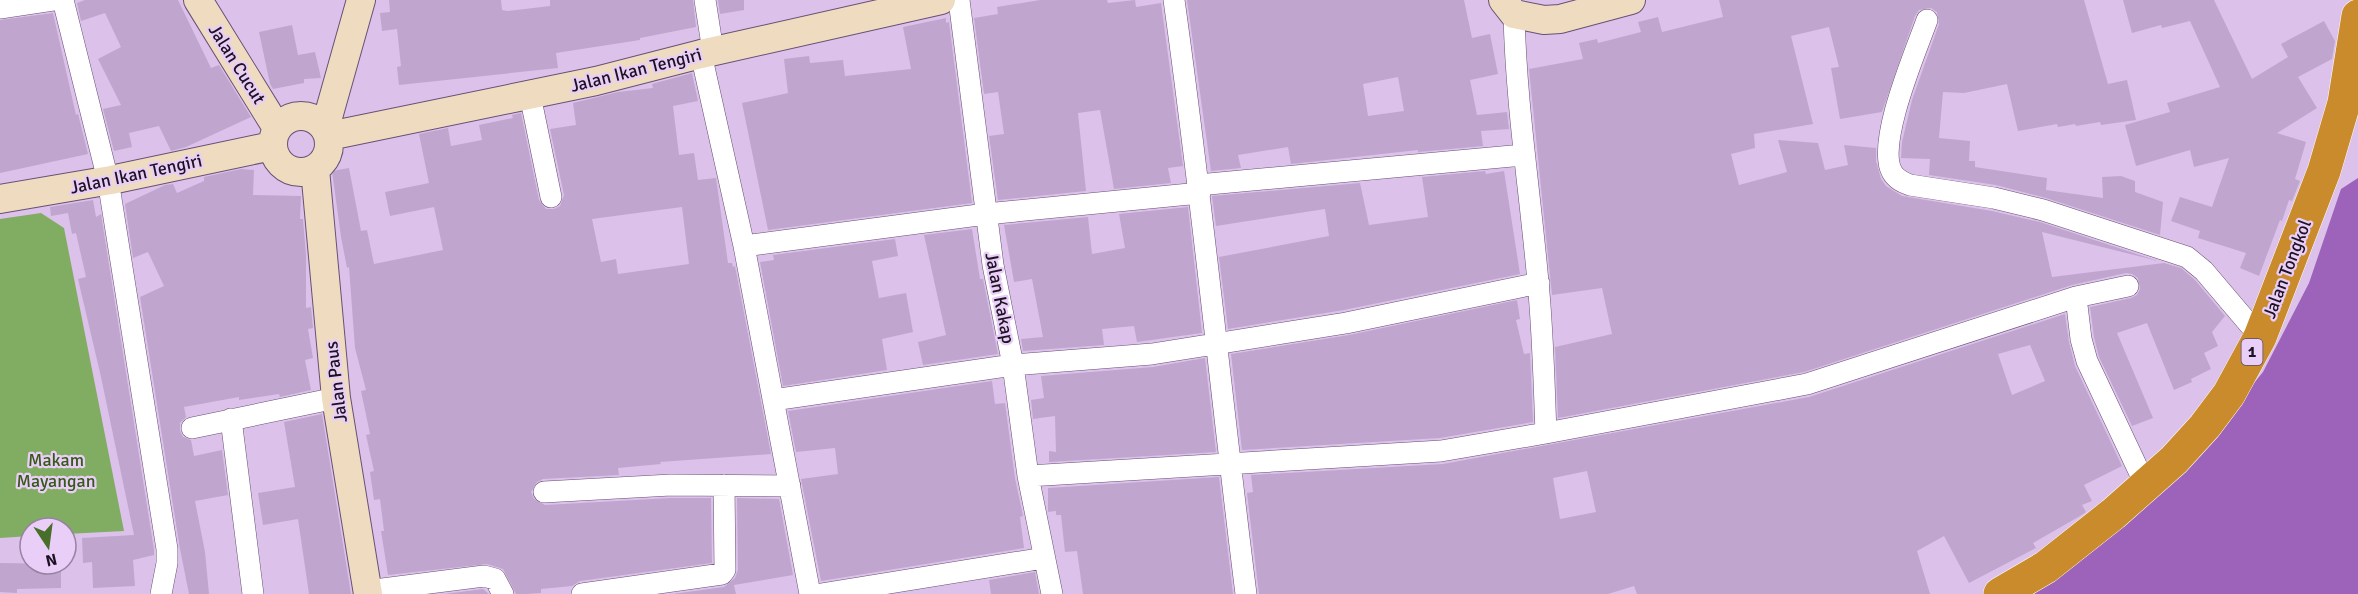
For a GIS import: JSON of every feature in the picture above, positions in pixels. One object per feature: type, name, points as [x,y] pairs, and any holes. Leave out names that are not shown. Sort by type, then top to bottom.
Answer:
[{"type":"highway","name":"Jalan Tongkol","points":[[2000,594],[2046,567],[2113,514],[2174,460],[2205,426],[2229,393],[2260,337],[2320,182],[2344,103],[2358,16]]},
{"type":"main road","name":"Jalan Cucut","points":[[198,0],[275,137]]},
{"type":"main road","points":[[327,132],[361,0]]},
{"type":"main road","name":"Jalan Ikan Tengiri","points":[[327,132],[596,81],[707,53],[941,0]]},
{"type":"main road","points":[[1509,7],[1544,20],[1560,19],[1631,0]]},
{"type":"main road","points":[[301,115],[318,121],[327,132],[330,145],[328,155],[315,169],[296,172],[287,169],[274,155],[275,137],[292,117],[301,115]]},
{"type":"main road","name":"Jalan Ikan Tengiri","points":[[0,199],[108,180],[275,137]]},
{"type":"main road","name":"Jalan Paus","points":[[315,169],[336,398],[368,593]]},
{"type":"street","points":[[0,8],[25,2],[53,0]]},
{"type":"street","points":[[63,0],[108,180],[166,549],[167,563],[161,594]]},
{"type":"street","points":[[705,0],[707,53],[810,594]]},
{"type":"street","name":"Jalan Kakap","points":[[959,0],[993,265],[1013,365],[1028,476],[1052,594]]},
{"type":"street","points":[[1174,0],[1218,342],[1229,464],[1246,594]]},
{"type":"street","points":[[1509,7],[1523,155],[1539,283],[1546,433]]},
{"type":"street","points":[[1927,20],[1893,114],[1889,158],[1890,170],[1898,180],[1910,185],[1994,198],[2043,210],[2187,257],[2204,271],[2260,337]]},
{"type":"street","points":[[530,95],[551,197]]},
{"type":"street","points":[[744,246],[1199,189],[1523,155]]},
{"type":"street","points":[[773,400],[1013,365],[1152,354],[1346,323],[1539,283]]},
{"type":"street","points":[[1028,476],[1441,451],[1546,433],[1807,384],[2076,297],[2128,286]]},
{"type":"street","points":[[2076,297],[2081,339],[2087,361],[2145,484]]},
{"type":"street","points":[[192,428],[336,398]]},
{"type":"street","points":[[231,419],[253,594]]},
{"type":"street","points":[[544,492],[671,485],[790,486]]},
{"type":"street","points":[[582,594],[722,574],[724,570],[724,485]]},
{"type":"street","points":[[821,594],[1044,558]]},
{"type":"street","points":[[368,593],[484,576],[495,579],[503,594]]},
{"type":"green space","name":"Makam Mayangan","points":[[41,213],[64,228],[124,531],[78,533],[78,516],[18,516],[18,537],[0,538],[0,219]]},
{"type":"shaded area","points":[[2358,178],[2358,594],[2034,594],[2115,531],[2199,451],[2263,372],[2309,283],[2341,189]]},
{"type":"building","points":[[85,0],[178,0],[211,68],[219,65],[251,117],[186,147],[171,151],[159,126],[129,133],[132,147],[114,151],[103,109],[121,105],[98,59],[121,47],[105,13],[81,21],[77,3]]},
{"type":"building","points":[[389,0],[501,0],[502,10],[507,11],[550,6],[550,0],[693,0],[696,27],[640,38],[640,40],[556,53],[558,68],[399,85],[397,67],[401,66],[397,29],[382,31],[380,13],[390,12]]},
{"type":"building","points":[[718,0],[744,0],[744,10],[720,14]]},
{"type":"building","points":[[1040,0],[1107,0],[1108,3],[1135,0],[1136,7],[1161,3],[1183,166],[1168,168],[1171,183],[1114,189],[1100,110],[1078,113],[1086,191],[998,200],[989,136],[1004,134],[998,92],[984,94],[974,18],[998,14],[997,7]]},
{"type":"building","points":[[1187,0],[1464,0],[1472,38],[1490,34],[1498,74],[1470,80],[1477,115],[1507,112],[1509,129],[1481,131],[1483,146],[1418,152],[1418,150],[1291,164],[1288,147],[1238,155],[1241,168],[1211,171]],"holes":[[[1398,77],[1404,111],[1368,116],[1363,84]]]},
{"type":"building","points":[[1719,0],[2084,0],[2108,84],[2127,80],[2136,120],[2101,125],[2100,122],[2058,127],[2057,124],[2018,131],[2007,84],[1964,93],[1943,92],[1939,138],[1970,141],[1969,161],[1975,161],[1975,167],[2047,178],[2046,190],[2103,198],[2102,177],[2121,176],[2135,181],[2135,192],[2163,202],[2160,235],[2046,198],[1996,185],[1929,175],[1930,159],[1901,158],[1902,142],[1912,100],[1939,24],[1937,12],[1931,8],[1919,10],[1915,16],[1882,112],[1840,119],[1831,68],[1839,67],[1829,27],[1791,36],[1813,124],[1754,134],[1755,148],[1731,154],[1739,185],[1787,172],[1778,140],[1818,143],[1825,170],[1848,165],[1844,145],[1876,148],[1876,161],[1881,179],[1886,186],[1902,196],[1992,211],[2040,222],[2158,261],[2042,232],[2052,277],[2164,263],[2181,268],[2195,280],[2225,316],[2212,332],[2218,346],[2204,353],[2211,369],[2191,379],[2192,382],[2174,390],[2147,323],[2117,333],[2153,418],[2132,426],[2099,357],[2090,307],[2137,295],[2140,289],[2138,278],[2126,273],[2072,285],[1804,372],[1558,418],[1555,347],[1612,334],[1602,288],[1552,295],[1529,69],[1583,59],[1579,43],[1597,39],[1598,43],[1641,32],[1638,22],[1658,17],[1662,32],[1723,17]]},
{"type":"building","points":[[2123,0],[2214,0],[2252,79],[2288,57],[2281,44],[2324,21],[2335,41],[2332,59],[2298,77],[2317,108],[2277,133],[2306,142],[2295,179],[2300,181],[2292,201],[2289,200],[2282,221],[2280,220],[2259,276],[2240,268],[2246,253],[2198,238],[2200,231],[2171,221],[2180,197],[2212,207],[2229,158],[2194,167],[2190,150],[2136,166],[2125,125],[2170,112],[2167,103],[2220,87],[2190,21],[2162,28],[2161,25],[2132,33]]},
{"type":"building","points":[[53,13],[76,115],[78,114],[88,154],[0,173],[0,20]]},
{"type":"building","points":[[946,18],[946,23],[949,22],[972,203],[768,230],[742,103],[788,93],[784,59],[809,56],[810,63],[843,60],[845,76],[911,69],[903,27]]},
{"type":"building","points":[[292,25],[298,55],[315,52],[321,78],[304,79],[304,83],[273,89],[259,32]]},
{"type":"building","points":[[692,73],[698,101],[673,106],[679,155],[694,153],[698,180],[716,178],[728,263],[735,266],[771,454],[660,462],[661,464],[618,468],[619,475],[543,479],[537,482],[531,492],[534,499],[545,505],[711,498],[712,563],[580,581],[572,586],[541,589],[541,593],[526,594],[516,594],[503,569],[487,564],[388,575],[381,531],[384,531],[380,499],[374,500],[370,472],[374,471],[366,435],[370,434],[361,391],[366,390],[355,348],[349,267],[347,268],[341,237],[332,171],[349,168],[361,231],[367,230],[374,264],[443,250],[434,207],[390,216],[385,192],[429,183],[419,134],[448,128],[451,146],[482,140],[479,125],[513,118],[512,115],[521,113],[539,200],[546,209],[554,209],[560,206],[564,195],[550,129],[576,125],[573,103],[618,92],[653,88],[652,84]],"holes":[[[682,207],[689,264],[618,274],[616,259],[601,262],[592,219]]]},
{"type":"building","points":[[241,169],[254,170],[253,195],[301,196],[300,219],[303,219],[306,255],[306,308],[311,307],[313,328],[308,329],[313,358],[305,360],[311,390],[280,397],[279,394],[239,400],[239,397],[184,407],[186,417],[180,423],[180,431],[183,437],[191,440],[194,456],[222,450],[228,495],[195,501],[205,552],[209,594],[189,594],[140,297],[164,286],[148,252],[133,258],[125,204],[165,185],[173,184],[177,193],[204,181],[204,177]]},
{"type":"building","points":[[1485,171],[1486,174],[1504,171],[1520,274],[1344,310],[1228,329],[1219,257],[1329,236],[1325,209],[1216,226],[1212,196],[1360,183],[1369,225],[1428,217],[1422,177]]},
{"type":"building","points":[[93,200],[96,217],[101,214],[154,550],[154,555],[133,560],[135,586],[93,588],[92,562],[83,563],[82,538],[134,535],[78,279],[86,277],[76,233],[72,234],[68,213],[51,216],[50,207]]},
{"type":"building","points":[[1188,207],[1202,333],[1137,342],[1134,326],[1102,329],[1104,345],[1023,351],[1021,339],[1043,337],[1032,279],[1014,282],[1004,225],[1088,217],[1092,254],[1125,248],[1119,214]]},
{"type":"building","points":[[972,229],[980,279],[983,279],[998,354],[923,365],[918,342],[946,335],[924,235]]},
{"type":"building","points":[[895,239],[898,256],[872,261],[879,298],[906,293],[913,332],[882,339],[887,370],[783,386],[760,262],[774,260],[773,255]]},
{"type":"building","points":[[1517,300],[1520,319],[1516,320],[1524,354],[1530,353],[1533,422],[1440,438],[1242,450],[1231,354],[1349,335]]},
{"type":"building","points":[[2065,314],[2075,366],[2122,466],[2084,485],[2092,501],[2082,505],[2086,512],[2033,543],[2036,548],[1969,583],[1944,536],[1917,551],[1930,594],[1637,594],[1634,586],[1608,594],[1259,594],[1247,493],[1253,492],[1251,475],[1443,464],[1809,397]],"holes":[[[2030,345],[2045,381],[2012,395],[1998,354]],[[1587,471],[1596,512],[1560,519],[1553,478]]]},
{"type":"building","points":[[1205,358],[1216,452],[1049,462],[1049,451],[1056,452],[1055,416],[1033,419],[1031,400],[1044,398],[1041,376],[1153,367]]},
{"type":"building","points":[[992,381],[995,404],[1005,403],[1015,478],[1023,516],[1020,517],[1024,548],[821,581],[801,479],[838,474],[835,448],[796,452],[788,411]]},
{"type":"building","points":[[322,414],[351,594],[309,594],[298,519],[263,525],[258,493],[295,487],[284,422]]},
{"type":"building","points":[[1219,477],[1233,594],[1083,594],[1077,551],[1065,552],[1061,515],[1056,515],[1056,511],[1048,512],[1048,488]]},
{"type":"building","points":[[737,498],[779,499],[793,575],[734,585],[736,594],[672,594],[724,587],[735,578],[738,570]]},
{"type":"building","points":[[0,563],[18,563],[18,576],[61,576],[61,588],[17,589],[17,593],[0,592]]},
{"type":"building","points":[[1035,572],[1039,594],[991,594],[989,580]]},
{"type":"building","points":[[483,589],[489,594],[444,594]]}]
